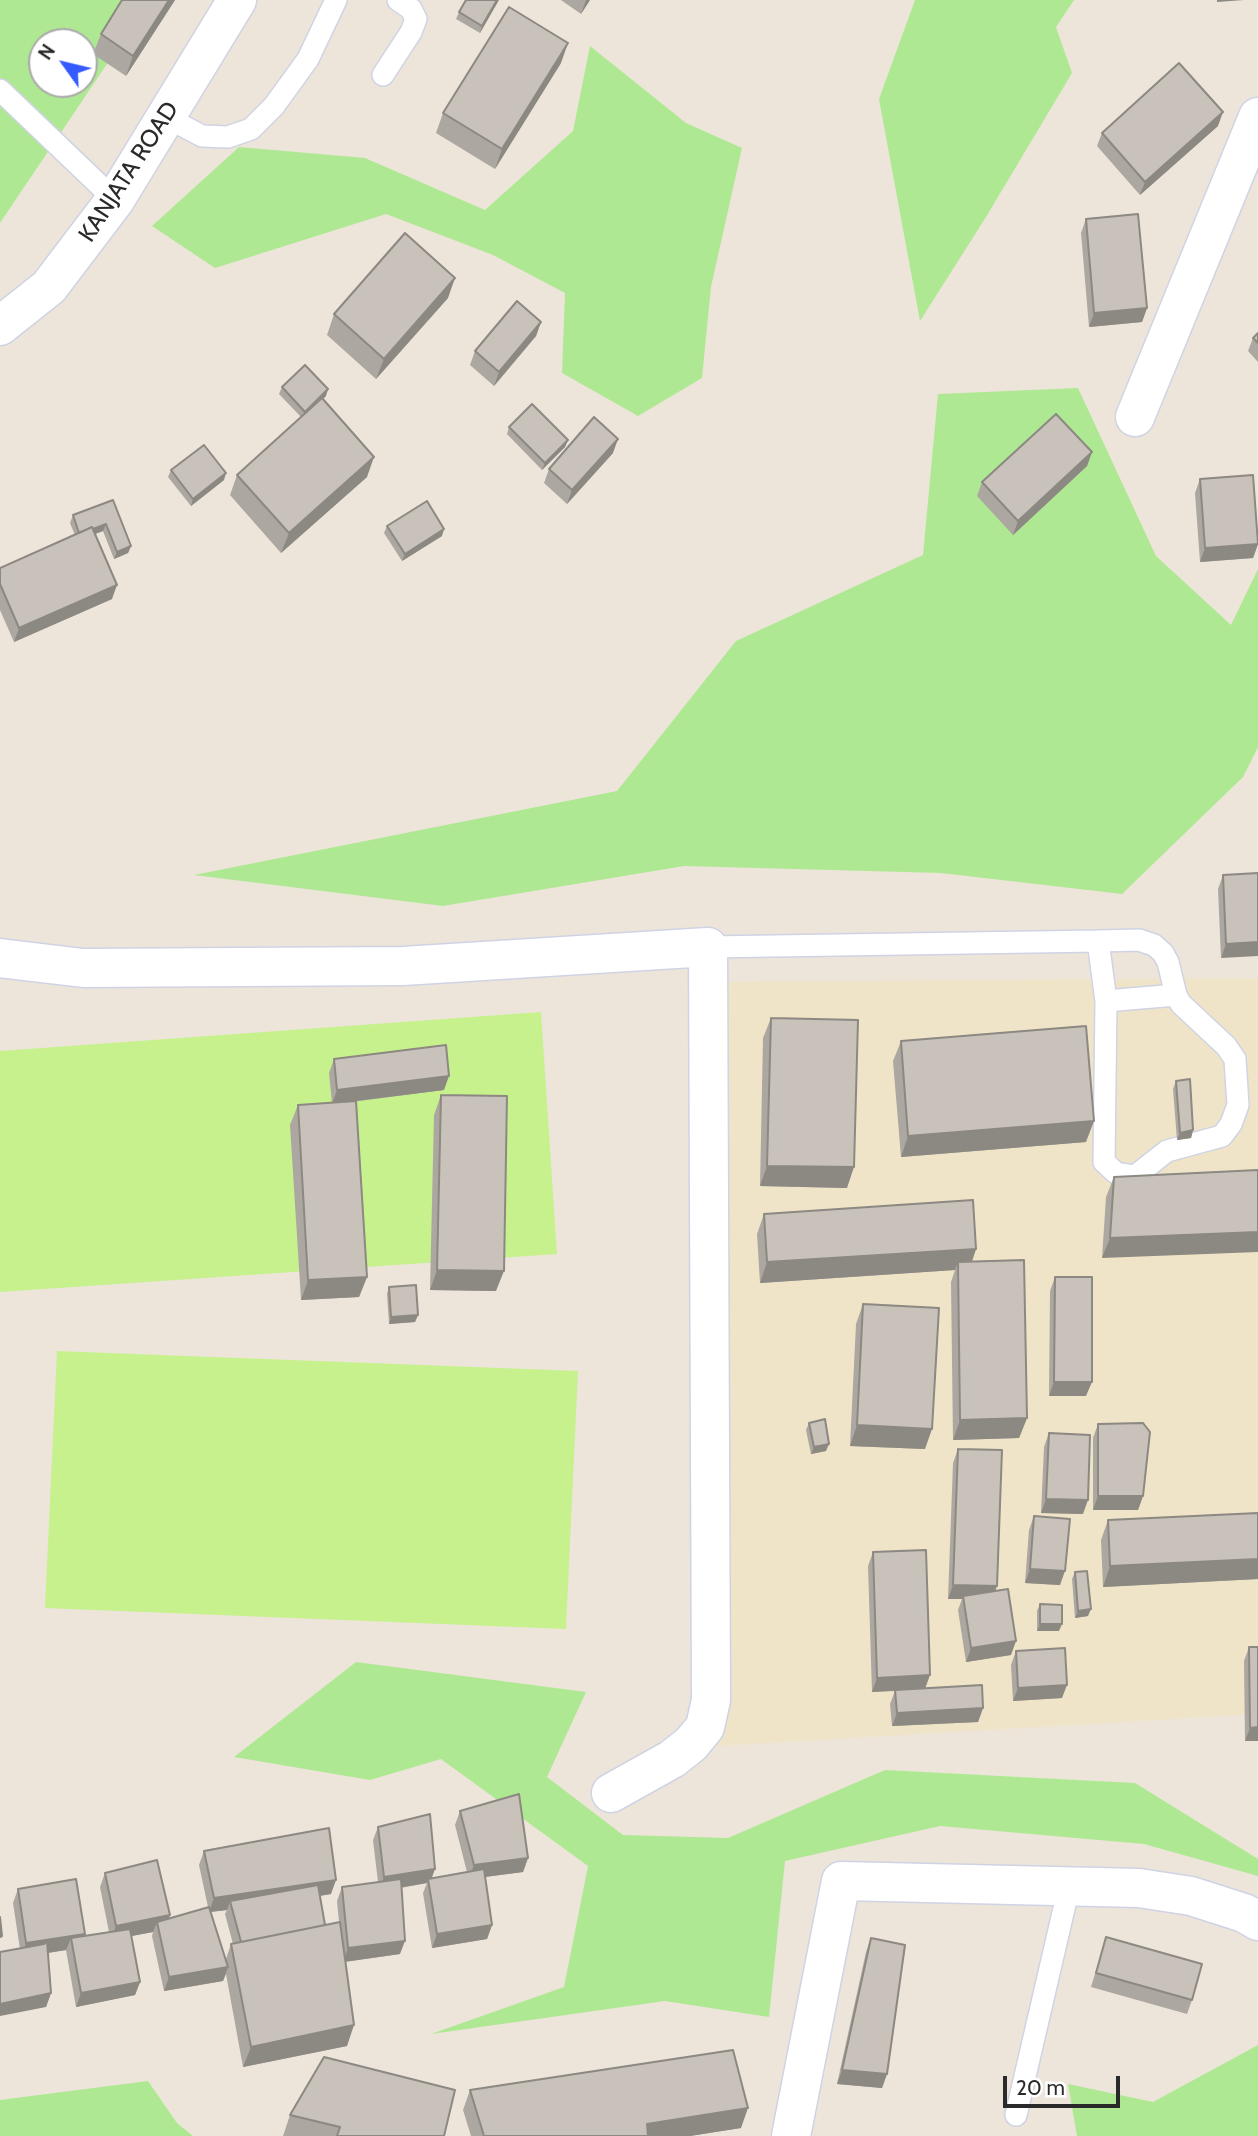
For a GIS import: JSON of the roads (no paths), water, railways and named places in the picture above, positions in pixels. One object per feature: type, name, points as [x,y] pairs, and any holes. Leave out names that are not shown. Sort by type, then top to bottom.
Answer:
[{"type":"street","name":"KANJATA ROAD","points":[[0,326],[49,288],[115,200],[237,0]]},
{"type":"street","points":[[1136,417],[1258,117]]},
{"type":"street","points":[[0,958],[83,968],[403,966],[708,947],[712,1700],[705,1727],[691,1744],[672,1759],[611,1793]]},
{"type":"street","points":[[791,2136],[841,1881],[1139,1888],[1191,1896],[1244,1913],[1258,1921]]},
{"type":"lane","points":[[166,117],[202,136],[228,137],[251,129],[274,106],[308,60],[336,0]]},
{"type":"lane","points":[[383,75],[411,32],[416,19],[411,9],[398,0]]},
{"type":"lane","points":[[0,90],[115,200]]},
{"type":"lane","points":[[708,947],[1139,940],[1154,945],[1168,962],[1176,995],[1188,1012],[1227,1046],[1235,1059],[1238,1105],[1223,1136],[1167,1151],[1135,1176],[1116,1172],[1104,1162],[1106,1001],[1098,941]]},
{"type":"lane","points":[[1106,1001],[1176,995]]},
{"type":"lane","points":[[1016,2115],[1069,1887]]}]
